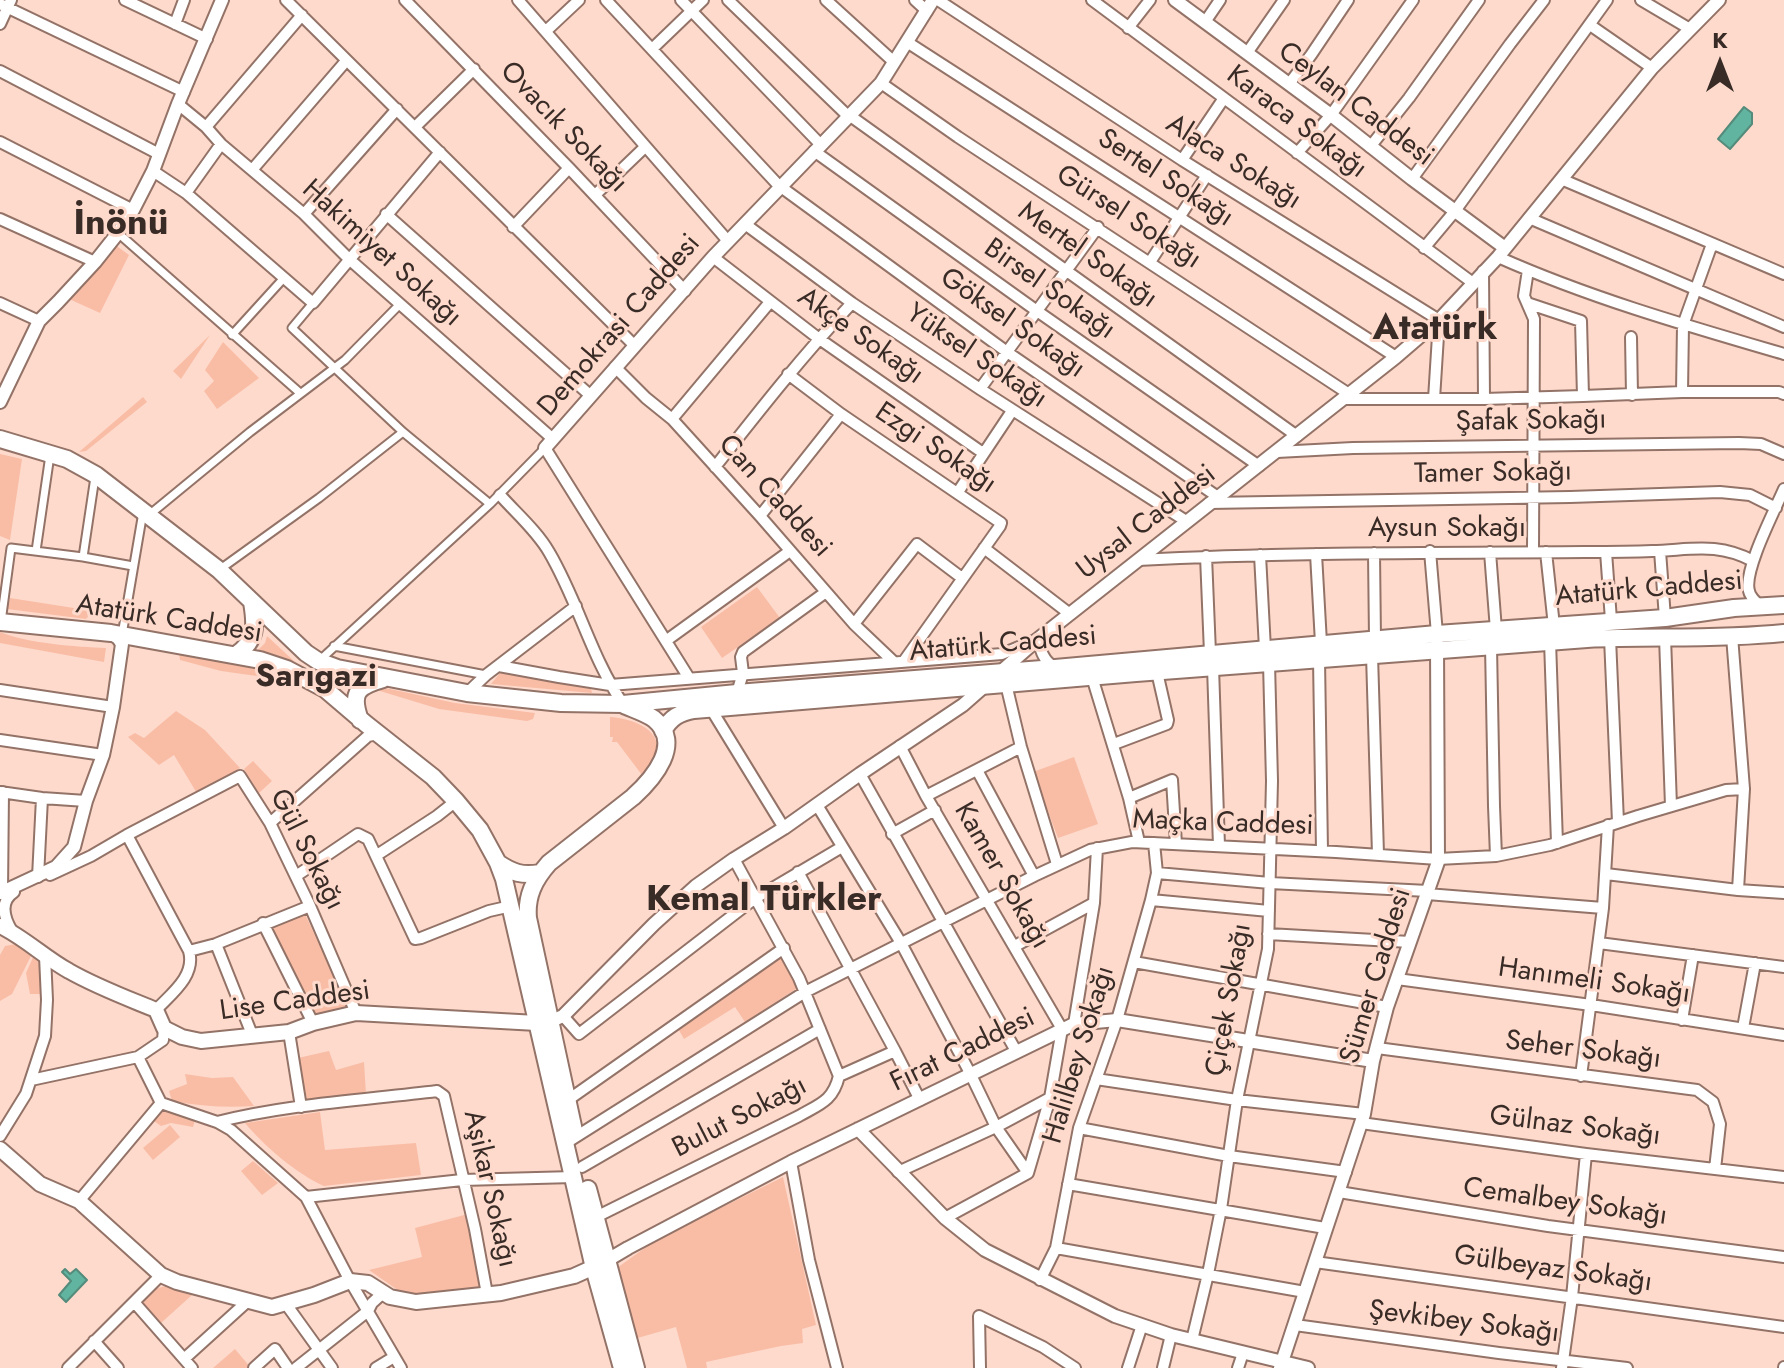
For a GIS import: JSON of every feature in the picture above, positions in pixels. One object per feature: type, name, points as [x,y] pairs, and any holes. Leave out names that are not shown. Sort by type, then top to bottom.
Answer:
[{"type":"main road","name":"Atatürk Caddesi","points":[[0,439],[67,459],[96,475],[219,570],[318,661],[337,668],[467,693],[561,703],[623,704],[950,675],[1092,677],[1157,672],[1212,660]]},
{"type":"main road","points":[[236,655],[247,647],[252,638],[255,627],[252,602]]},
{"type":"main road","name":"Atatürk Caddesi","points":[[1552,634],[1611,620],[1665,618],[1784,605]]},
{"type":"main road","points":[[1782,633],[1770,626],[1767,615],[1772,609],[1784,605]]},
{"type":"main road","points":[[1709,611],[1718,616],[1723,626],[1721,632],[1712,637]]},
{"type":"main road","name":"Atatürk Caddesi","points":[[0,622],[117,631],[236,655],[273,664],[325,689],[433,777],[452,803],[480,830],[498,863],[550,1020]]},
{"type":"main road","name":"Atatürk Caddesi","points":[[663,731],[679,713],[963,697],[1004,678],[1055,668],[1212,660],[1552,634],[1610,638],[1782,633]]},
{"type":"main road","points":[[950,675],[963,697]]},
{"type":"main road","points":[[360,720],[356,709],[358,691],[364,684],[385,678]]},
{"type":"main road","points":[[571,1140],[568,1100],[527,903],[540,873],[644,787],[663,762],[667,746],[663,731],[654,719],[623,704]]},
{"type":"main road","points":[[498,863],[516,874],[540,873]]},
{"type":"main road","points":[[6,929],[93,984],[156,1010],[164,1028]]},
{"type":"main road","name":"Lise Caddesi","points":[[164,1028],[182,1037],[201,1041],[289,1032],[356,1013],[550,1020]]},
{"type":"main road","points":[[550,1020],[571,1140],[622,1368]]},
{"type":"main road","points":[[0,1149],[40,1184],[79,1201],[161,1275],[272,1307],[350,1281],[368,1283],[390,1297],[416,1302],[501,1293],[574,1276],[600,1264]]},
{"type":"main road","points":[[578,1172],[594,1218],[600,1264],[636,1368]]},
{"type":"street","points":[[125,0],[207,39]]},
{"type":"street","points":[[175,24],[184,0]]},
{"type":"street","points":[[0,402],[39,321],[95,262],[133,210],[153,171],[222,0]]},
{"type":"street","points":[[286,0],[634,345]]},
{"type":"street","name":"Ovacık Sokağı","points":[[405,0],[685,291]]},
{"type":"street","points":[[518,0],[728,241]]},
{"type":"street","points":[[546,31],[579,0]]},
{"type":"street","name":"Göksel Sokağı","points":[[606,0],[781,188],[1213,500]]},
{"type":"street","name":"Birsel Sokağı","points":[[681,0],[817,148],[1037,311],[1259,466]]},
{"type":"street","points":[[652,49],[703,0]]},
{"type":"street","name":"Mertel Sokağı","points":[[728,0],[848,116],[1144,324],[1297,436]]},
{"type":"street","points":[[826,0],[894,62]]},
{"type":"street","name":"Alaca Sokağı","points":[[915,0],[933,4],[1439,320]]},
{"type":"street","name":"Karaca Sokağı","points":[[1092,0],[1473,283]]},
{"type":"street","points":[[1128,28],[1150,0]]},
{"type":"street","name":"Ceylan Caddesi","points":[[1175,0],[1331,115],[1455,211],[1502,252]]},
{"type":"street","points":[[1205,22],[1220,0]]},
{"type":"street","points":[[1247,53],[1284,0]]},
{"type":"street","points":[[1289,84],[1348,0]]},
{"type":"street","points":[[1297,153],[1331,115],[1413,0]]},
{"type":"street","points":[[1370,147],[1479,0]]},
{"type":"street","points":[[1412,179],[1544,0]]},
{"type":"street","points":[[1424,248],[1455,211],[1607,0]]},
{"type":"street","points":[[1641,0],[1690,29]]},
{"type":"street","name":"Uysal Caddesi","points":[[1004,678],[1038,639],[1277,452],[1439,320],[1502,252],[1652,68],[1719,0]]},
{"type":"street","points":[[0,24],[6,4]]},
{"type":"street","name":"Hakimiyet Sokağı","points":[[6,4],[181,98],[221,144],[304,214],[549,444],[614,560],[689,678]]},
{"type":"street","name":"Demokrasi Caddesi","points":[[318,661],[500,495],[549,444],[713,257],[881,83],[933,4]]},
{"type":"street","points":[[206,127],[302,15]]},
{"type":"street","points":[[1590,25],[1652,68]]},
{"type":"street","name":"Sertel Sokağı","points":[[907,42],[1396,357]]},
{"type":"street","points":[[252,170],[346,61]]},
{"type":"street","points":[[415,127],[474,69]]},
{"type":"street","points":[[0,71],[159,154]]},
{"type":"street","name":"Gürsel Sokağı","points":[[881,83],[1346,396]]},
{"type":"street","points":[[1182,160],[1224,98]]},
{"type":"street","points":[[304,214],[397,109]]},
{"type":"street","points":[[0,142],[133,210]]},
{"type":"street","points":[[186,193],[221,144]]},
{"type":"street","points":[[595,195],[645,147]]},
{"type":"street","points":[[440,152],[292,328],[403,432],[490,504]]},
{"type":"street","points":[[513,227],[569,168]]},
{"type":"street","points":[[153,171],[186,193],[313,303]]},
{"type":"street","points":[[1150,262],[1207,175]]},
{"type":"street","points":[[1561,179],[1784,274]]},
{"type":"street","points":[[386,214],[591,396]]},
{"type":"street","points":[[1529,218],[1784,327]]},
{"type":"street","points":[[0,219],[95,262]]},
{"type":"street","name":"Yüksel Sokağı","points":[[745,224],[852,303],[1012,411],[1186,521]]},
{"type":"street","points":[[980,389],[1098,227]]},
{"type":"street","points":[[118,233],[300,393]]},
{"type":"street","points":[[1682,392],[1683,325],[1712,244]]},
{"type":"street","points":[[1502,252],[1528,270],[1683,325],[1784,354]]},
{"type":"street","name":"Akçe Sokağı","points":[[713,257],[818,338],[983,453]]},
{"type":"street","points":[[1528,270],[1524,296],[1534,319],[1533,551]]},
{"type":"street","points":[[1483,271],[1484,399]]},
{"type":"street","points":[[232,335],[283,279]]},
{"type":"street","points":[[672,419],[770,302]]},
{"type":"street","points":[[0,303],[39,321]]},
{"type":"street","points":[[715,467],[818,338],[852,303]]},
{"type":"street","points":[[1527,303],[1581,321],[1583,396]]},
{"type":"street","points":[[86,801],[1,792],[1,893],[56,867],[74,847],[103,755],[122,644],[117,631],[146,513],[345,360],[400,304]]},
{"type":"street","points":[[1434,399],[1439,320]]},
{"type":"street","points":[[1631,337],[1632,395]]},
{"type":"street","name":"Can Caddesi","points":[[615,367],[672,419],[854,624],[899,662]]},
{"type":"street","name":"Ezgi Sokağı","points":[[788,374],[1001,523],[899,662]]},
{"type":"street","points":[[1346,396],[1484,399],[1682,392],[1784,394]]},
{"type":"street","points":[[958,492],[1012,411]]},
{"type":"street","points":[[760,516],[841,414]]},
{"type":"street","points":[[219,570],[319,498],[403,432]]},
{"type":"street","name":"Şafak Sokağı","points":[[1277,452],[1353,448],[1739,443],[1761,444],[1784,454]]},
{"type":"street","points":[[36,551],[50,453]]},
{"type":"street","points":[[83,557],[96,475]]},
{"type":"street","points":[[1760,606],[1748,590],[1749,575],[1784,489]]},
{"type":"street","name":"Tamer Sokağı","points":[[1213,500],[1534,498],[1720,492],[1750,495],[1776,508]]},
{"type":"street","points":[[500,495],[548,551],[610,685],[623,704]]},
{"type":"street","points":[[854,624],[917,544],[962,578]]},
{"type":"street","points":[[0,622],[11,548],[133,566]]},
{"type":"street","points":[[984,548],[1070,614]]},
{"type":"street","name":"Aysun Sokağı","points":[[1138,560],[1430,551],[1606,552],[1714,548],[1736,552],[1753,561]]},
{"type":"street","points":[[667,640],[790,551]]},
{"type":"street","points":[[1430,551],[1437,642]]},
{"type":"street","points":[[1660,551],[1665,618]]},
{"type":"street","points":[[1490,552],[1496,856]]},
{"type":"street","points":[[1546,552],[1552,634],[1557,843]]},
{"type":"street","points":[[1606,552],[1611,620]]},
{"type":"street","points":[[1374,553],[1378,854]]},
{"type":"street","points":[[1316,554],[1322,851]]},
{"type":"street","name":"Çiçek Sokağı","points":[[1192,1340],[1221,1209],[1237,1100],[1268,949],[1272,781],[1260,555]]},
{"type":"street","points":[[1206,556],[1219,846]]},
{"type":"street","points":[[737,693],[743,673],[743,652],[826,592]]},
{"type":"street","points":[[467,693],[576,606]]},
{"type":"street","points":[[1732,636],[1744,789],[1738,890]]},
{"type":"street","points":[[1665,637],[1671,806]]},
{"type":"street","points":[[1581,1076],[1613,824],[1610,638]]},
{"type":"street","points":[[499,666],[610,685],[1002,654],[1038,639],[1047,662],[1055,668]]},
{"type":"street","name":"Sümer Caddesi","points":[[1281,1365],[1363,1118],[1387,1007],[1438,859],[1437,642]]},
{"type":"street","points":[[334,646],[486,675]]},
{"type":"street","points":[[1114,744],[1167,724],[1157,672]]},
{"type":"street","points":[[1092,677],[1114,744],[1139,842]]},
{"type":"street","points":[[1004,678],[1021,747],[1057,864]]},
{"type":"street","points":[[0,690],[113,707]]},
{"type":"street","points":[[842,847],[754,899],[579,1034],[550,1020],[696,886],[817,805],[963,697]]},
{"type":"street","points":[[711,709],[784,828]]},
{"type":"street","points":[[270,823],[368,736],[378,734]]},
{"type":"street","points":[[0,740],[103,755]]},
{"type":"street","name":"Kamer Sokağı","points":[[900,746],[1015,946],[1068,1026]]},
{"type":"street","points":[[926,796],[1021,747]]},
{"type":"street","points":[[977,770],[1034,876]]},
{"type":"street","points":[[860,774],[1016,1051]]},
{"type":"street","name":"Gül Sokağı","points":[[6,929],[1,912],[6,895],[91,856],[240,776],[270,823],[296,876],[356,1013]]},
{"type":"street","points":[[1129,798],[1172,780],[1176,844]]},
{"type":"street","name":"Maçka Caddesi","points":[[571,1140],[805,992],[1057,864],[1097,848],[1139,842],[1438,859],[1496,856],[1557,843],[1726,790],[1744,789]]},
{"type":"street","points":[[38,877],[42,798]]},
{"type":"street","points":[[377,855],[452,803]]},
{"type":"street","points":[[817,805],[901,943],[996,1127],[1028,1173]]},
{"type":"street","points":[[892,834],[935,810]]},
{"type":"street","points":[[296,876],[358,834],[368,839],[377,855],[415,939],[489,911],[511,906]]},
{"type":"street","points":[[127,835],[191,959],[190,970],[156,1010]]},
{"type":"street","name":"Halilbey Sokağı","points":[[1040,1280],[1056,1248],[1079,1128],[1117,1020],[1151,900],[1157,873],[1154,843]]},
{"type":"street","points":[[74,847],[81,855],[91,856]]},
{"type":"street","points":[[945,1218],[1028,1173],[1068,1026],[1094,903],[1097,848]]},
{"type":"street","points":[[734,859],[784,948],[839,1076]]},
{"type":"street","points":[[798,872],[920,1100]]},
{"type":"street","points":[[1157,873],[1603,908]]},
{"type":"street","points":[[1606,874],[1784,893]]},
{"type":"street","points":[[1151,900],[1269,911]]},
{"type":"street","points":[[1015,946],[1094,903]]},
{"type":"street","points":[[189,951],[216,944],[310,906]]},
{"type":"street","points":[[263,923],[313,1023]]},
{"type":"street","points":[[1268,934],[1410,942]]},
{"type":"street","points":[[1599,943],[1784,967]]},
{"type":"street","points":[[216,944],[253,1037]]},
{"type":"street","points":[[568,1100],[784,948]]},
{"type":"street","points":[[1682,1020],[1693,955]]},
{"type":"street","points":[[0,1136],[26,1094],[45,1036],[45,956]]},
{"type":"street","points":[[1134,962],[1387,1007]]},
{"type":"street","points":[[1743,1028],[1755,963]]},
{"type":"street","name":"Hanımeli Sokağı","points":[[1397,979],[1784,1035]]},
{"type":"street","name":"Fırat Caddesi","points":[[600,1264],[791,1162],[1068,1026],[1117,1020],[1250,1041],[1375,1055]]},
{"type":"street","points":[[31,1080],[138,1057],[163,1040],[164,1028]]},
{"type":"street","points":[[306,1197],[462,1180],[578,1172],[820,1029]]},
{"type":"street","points":[[289,1032],[301,1107]]},
{"type":"street","name":"Bulut Sokağı","points":[[594,1218],[734,1150],[829,1099],[836,1089],[839,1076],[895,1051]]},
{"type":"street","name":"Seher Sokağı","points":[[1375,1055],[1697,1090],[1713,1102],[1720,1124],[1715,1169]]},
{"type":"street","points":[[138,1057],[161,1103],[217,1122],[231,1130],[306,1197],[401,1368]]},
{"type":"street","name":"Gülnaz Sokağı","points":[[1096,1079],[1586,1154],[1784,1177]]},
{"type":"street","name":"Aşikar Sokağı","points":[[217,1122],[301,1107],[437,1091],[444,1096],[487,1294]]},
{"type":"street","points":[[898,1172],[996,1127],[1050,1098]]},
{"type":"street","points":[[79,1201],[161,1103]]},
{"type":"street","points":[[1079,1128],[1229,1156],[1346,1172]]},
{"type":"street","points":[[858,1129],[945,1218],[985,1250],[1040,1280],[1115,1316],[1171,1335],[1281,1365],[1308,1368]]},
{"type":"street","points":[[1563,1364],[1586,1154]]},
{"type":"street","points":[[791,1162],[809,1260],[837,1368]]},
{"type":"street","points":[[1068,1184],[1325,1228]]},
{"type":"street","name":"Cemalbey Sokağı","points":[[1339,1192],[1577,1231],[1784,1257]]},
{"type":"street","points":[[1056,1248],[1305,1292]]},
{"type":"street","name":"Gülbeyaz Sokağı","points":[[1315,1262],[1784,1327]]},
{"type":"street","points":[[68,1368],[161,1275]]},
{"type":"street","points":[[296,1368],[368,1311],[383,1293]]},
{"type":"street","points":[[184,1359],[249,1300]]},
{"type":"street","points":[[134,1302],[192,1368]]},
{"type":"street","points":[[286,1304],[332,1368]]},
{"type":"street","points":[[980,1368],[979,1316],[1043,1347],[1075,1368]]},
{"type":"street","points":[[1128,1368],[1142,1325]]},
{"type":"street","name":"Şevkibey Sokağı","points":[[1295,1325],[1563,1364],[1627,1368]]},
{"type":"street","points":[[1163,1368],[1171,1335]]},
{"type":"street","points":[[94,1341],[118,1368]]},
{"type":"street","points":[[254,1368],[275,1349],[288,1368]]},
{"type":"street","points":[[1238,1368],[1243,1353]]},
{"type":"street","points":[[376,1368],[394,1357]]},
{"type":"shaded area","points":[[114,244],[129,255],[100,313],[69,299]]},
{"type":"shaded area","points":[[210,335],[181,379],[173,371]]},
{"type":"shaded area","points":[[223,342],[259,378],[217,409],[204,391],[214,381],[205,370]]},
{"type":"shaded area","points":[[143,397],[147,402],[86,451],[79,452]]},
{"type":"shaded area","points":[[0,454],[22,459],[10,540],[0,536]]},
{"type":"shaded area","points":[[757,587],[780,618],[722,658],[701,627]]},
{"type":"shaded area","points":[[10,598],[93,611],[86,619],[7,609]]},
{"type":"shaded area","points":[[0,632],[37,642],[106,648],[104,662],[0,643]]},
{"type":"shaded area","points":[[267,636],[295,662],[258,650]]},
{"type":"shaded area","points":[[179,653],[273,671],[271,678],[221,671],[180,660]]},
{"type":"shaded area","points":[[500,673],[591,689],[592,693],[491,684]]},
{"type":"shaded area","points":[[381,687],[455,703],[535,713],[533,719],[527,721],[439,709],[380,691]]},
{"type":"shaded area","points":[[176,711],[205,730],[240,768],[198,795],[174,755],[159,765],[128,737],[135,733],[144,738]]},
{"type":"shaded area","points":[[610,717],[635,723],[653,734],[657,752],[642,775],[617,742],[612,742]]},
{"type":"shaded area","points":[[1074,757],[1098,824],[1058,838],[1033,772]]},
{"type":"shaded area","points":[[253,761],[272,781],[259,793],[244,769]]},
{"type":"shaded area","points":[[304,912],[351,1012],[316,1020],[267,926]]},
{"type":"shaded area","points":[[16,944],[33,952],[12,994],[0,1001],[0,955],[5,946]]},
{"type":"shaded area","points":[[34,955],[40,968],[42,994],[30,994],[26,973]]},
{"type":"shaded area","points":[[780,956],[799,987],[745,1022],[735,1007],[684,1039],[676,1025]]},
{"type":"shaded area","points":[[329,1051],[336,1070],[364,1062],[366,1094],[307,1099],[298,1058]]},
{"type":"shaded area","points":[[185,1074],[233,1077],[254,1106],[213,1106],[172,1101],[169,1091],[187,1084]]},
{"type":"shaded area","points":[[164,1107],[195,1120],[193,1127],[171,1123],[161,1126],[154,1121]]},
{"type":"shaded area","points":[[320,1112],[325,1150],[416,1143],[421,1175],[324,1186],[282,1159],[245,1123]]},
{"type":"shaded area","points":[[170,1125],[180,1137],[153,1160],[143,1148]]},
{"type":"shaded area","points":[[253,1161],[278,1183],[262,1195],[241,1171]]},
{"type":"shaded area","points":[[783,1177],[816,1325],[802,1329],[803,1343],[706,1362],[707,1368],[687,1368],[676,1327],[634,1339],[614,1270],[656,1240]]},
{"type":"shaded area","points":[[468,1214],[483,1286],[421,1296],[399,1291],[369,1270],[422,1257],[415,1228]]},
{"type":"shaded area","points":[[169,1285],[192,1295],[161,1323],[141,1301],[155,1289]]},
{"type":"shaded area","points":[[235,1349],[251,1368],[213,1368]]},
{"type":"water","points":[[1744,107],[1752,113],[1752,124],[1730,149],[1718,139]]},
{"type":"water","points":[[65,1269],[70,1274],[76,1269],[87,1280],[66,1302],[59,1295],[71,1281],[62,1272]]},
{"type":"district","name":"İnönü","points":[[121,225]]},
{"type":"district","name":"Atatürk","points":[[1435,330]]},
{"type":"district","name":"Sarıgazi","points":[[316,678]]},
{"type":"district","name":"Kemal Türkler","points":[[764,901]]}]
